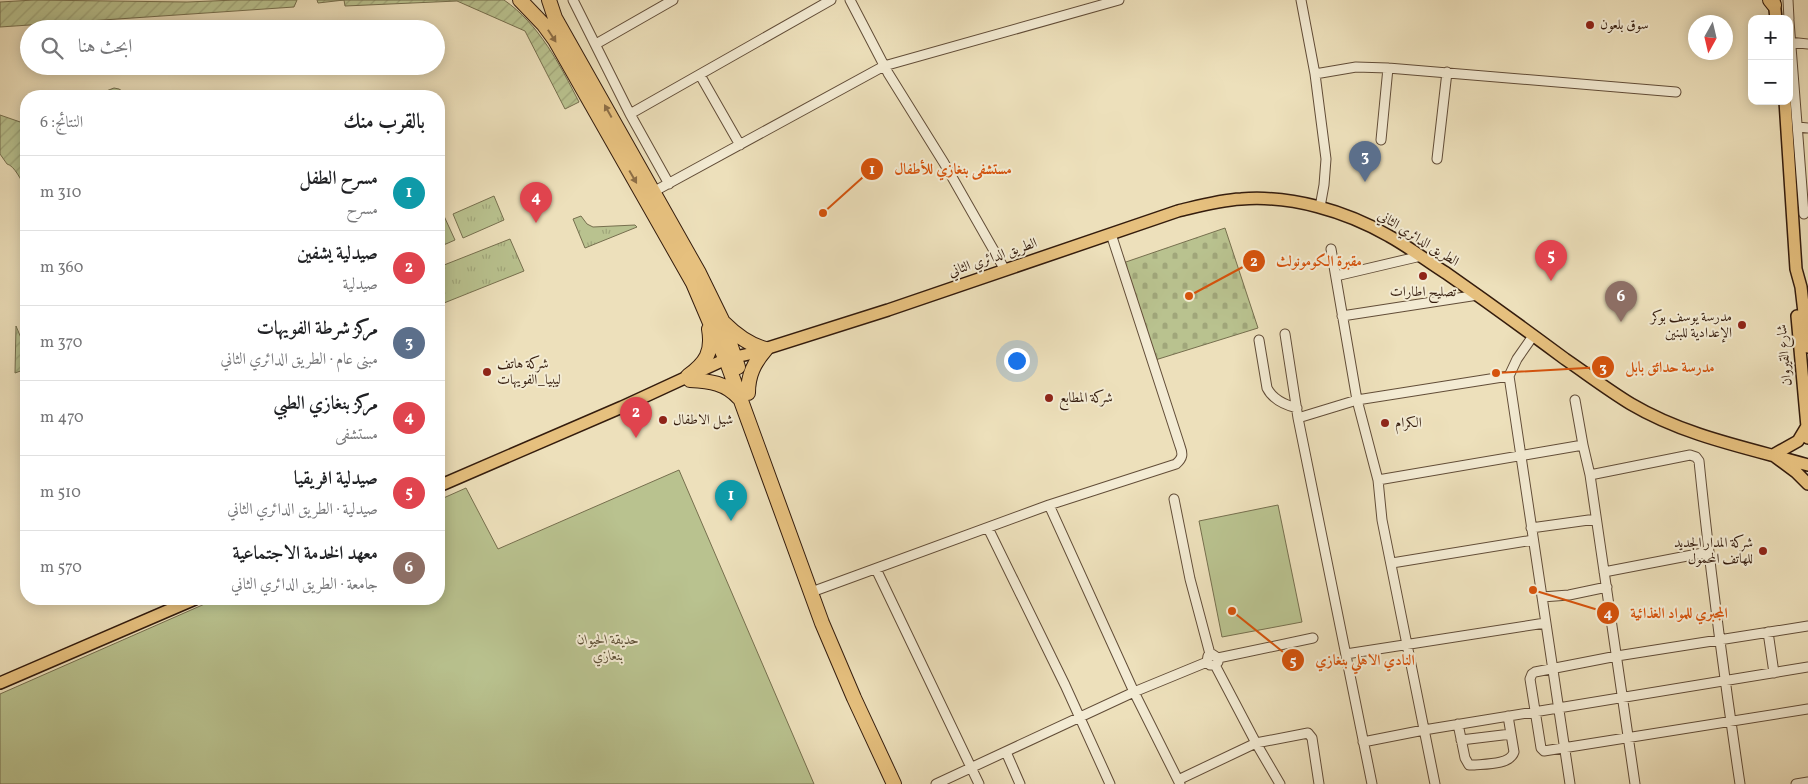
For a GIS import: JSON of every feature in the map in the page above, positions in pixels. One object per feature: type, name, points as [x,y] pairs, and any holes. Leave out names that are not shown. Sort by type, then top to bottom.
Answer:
[{"type":"highway","points":[[520,0],[532,11],[555,40],[682,262],[731,360]]},
{"type":"highway","points":[[549,0],[555,18],[699,273],[722,320],[731,360],[822,623],[894,784]]},
{"type":"highway","points":[[689,378],[700,367],[708,354],[710,338],[706,313]]},
{"type":"highway","points":[[722,320],[742,338],[757,347],[766,349],[751,370],[744,397],[816,590],[851,674],[903,784]]},
{"type":"highway","points":[[689,378],[720,384],[744,397]]},
{"type":"main road","name":"شارع القيروان","points":[[1786,105],[1802,214],[1795,292],[1808,438]]},
{"type":"main road","name":"الطريق الدائري الثاني","points":[[689,378],[731,360],[1178,211],[1209,203],[1242,198],[1272,199],[1320,207],[1368,224],[1390,236],[1478,295],[1606,388],[1656,417],[1706,437],[1808,465]]},
{"type":"main road","name":"شارع القيروان","points":[[1796,269],[1801,288],[1808,347]]},
{"type":"main road","points":[[445,483],[689,378]]},
{"type":"main road","points":[[445,490],[589,429],[689,378]]},
{"type":"main road","points":[[1806,426],[1798,441],[1772,455],[1796,472],[1808,484]]},
{"type":"main road","points":[[0,676],[164,605]]},
{"type":"main road","points":[[0,683],[181,605]]},
{"type":"street","points":[[574,0],[630,114],[669,184]]},
{"type":"street","points":[[596,44],[673,0]]},
{"type":"street","points":[[630,114],[831,0]]},
{"type":"street","points":[[850,0],[884,66],[944,163],[1005,270]]},
{"type":"street","points":[[654,192],[884,66],[1119,0]]},
{"type":"street","points":[[1301,0],[1326,159],[1320,207]]},
{"type":"street","points":[[1776,5],[1785,15]]},
{"type":"street","points":[[1793,42],[1808,44]]},
{"type":"street","points":[[1792,60],[1798,127],[1802,214]]},
{"type":"street","points":[[1314,74],[1356,67],[1388,68],[1676,92]]},
{"type":"street","points":[[1381,140],[1388,68]]},
{"type":"street","points":[[1437,159],[1447,72]]},
{"type":"street","points":[[700,75],[740,145]]},
{"type":"street","points":[[1798,127],[1808,128]]},
{"type":"street","points":[[816,590],[1049,505],[1176,464],[1181,460],[1183,454],[1111,234]]},
{"type":"street","points":[[1331,249],[1357,400],[1378,480],[1382,520],[1435,784]]},
{"type":"street","points":[[1336,276],[1421,256]]},
{"type":"street","points":[[1342,316],[1478,295]]},
{"type":"street","points":[[1285,334],[1298,418],[1372,784]]},
{"type":"street","points":[[1533,336],[1517,359],[1509,376],[1570,784]]},
{"type":"street","points":[[1259,340],[1269,392],[1284,404],[1297,408]]},
{"type":"street","points":[[1298,418],[1357,400],[1509,376]]},
{"type":"street","points":[[1575,400],[1590,475],[1635,784]]},
{"type":"street","points":[[1378,480],[1583,445]]},
{"type":"street","points":[[1590,475],[1690,455],[1696,457],[1699,461],[1708,552],[1721,640],[1724,681],[1740,784]]},
{"type":"street","points":[[1174,499],[1190,579],[1212,660],[1280,784]]},
{"type":"street","points":[[1049,505],[1134,692],[1179,782],[1256,743],[1305,733],[1310,734],[1319,784]]},
{"type":"street","points":[[1532,528],[1596,519]]},
{"type":"street","points":[[988,528],[1110,784]]},
{"type":"street","points":[[1392,563],[1533,540]]},
{"type":"street","points":[[1604,572],[1708,552]]},
{"type":"street","points":[[876,569],[979,784]]},
{"type":"street","points":[[1542,597],[1569,595],[1607,587]]},
{"type":"street","points":[[1346,654],[1545,623]]},
{"type":"street","points":[[1808,626],[1616,656],[1535,672],[1530,676],[1542,750],[1547,751],[1808,709]]},
{"type":"street","points":[[1768,632],[1774,673]]},
{"type":"street","points":[[936,784],[1134,692],[1212,660],[1313,638]]},
{"type":"street","points":[[1364,742],[1458,724],[1808,667]]},
{"type":"street","points":[[1458,724],[1466,762],[1474,766],[1507,761],[1512,758],[1514,752],[1508,716]]},
{"type":"street","points":[[1461,740],[1511,734]]},
{"type":"street","points":[[1006,752],[1020,784]]},
{"type":"street","points":[[1796,784],[1808,782]]},
{"type":"green space","points":[[34,0],[187,2],[297,0],[294,7],[103,20],[20,20],[20,26],[0,27],[0,2]]},
{"type":"green space","points":[[317,0],[344,0],[318,3]]},
{"type":"green space","points":[[344,0],[504,0],[528,21],[548,46],[579,102],[565,109],[525,31],[457,1],[345,6]]},
{"type":"green space","points":[[0,115],[20,122],[20,179],[0,154]]},
{"type":"green space","points":[[494,196],[504,220],[463,238],[453,214]]},
{"type":"green space","points":[[581,216],[587,224],[593,227],[635,225],[637,227],[585,248],[573,219]]},
{"type":"green space","points":[[445,218],[455,240],[445,244]]},
{"type":"green space","points":[[1225,228],[1258,328],[1152,361],[1120,264]]},
{"type":"green space","points":[[510,239],[524,271],[445,303],[445,265]]},
{"type":"green space","points":[[16,326],[20,336],[20,371],[15,373]]},
{"type":"green space","name":"حديقة الحيوان بنغازي","points":[[679,470],[814,784],[0,784],[0,694],[202,605],[445,605],[445,497],[466,488],[498,549]]},
{"type":"green space","points":[[1278,505],[1302,622],[1222,637],[1199,521]]},
{"type":"place","name":"سوق بلعون","points":[[1590,25]]},
{"type":"place","name":"مركز شرطة الفويهات","points":[[1365,182]]},
{"type":"place","name":"مستشفى بنغازي للأطفال","points":[[823,213]]},
{"type":"place","name":"مركز بنغازي الطبي","points":[[536,223]]},
{"type":"place","name":"تصليح اطارات","points":[[1423,276]]},
{"type":"place","name":"صيدلية افريقيا","points":[[1551,281]]},
{"type":"place","name":"مقبرة الكومونولث","points":[[1189,296]]},
{"type":"place","name":"معهد الخدمة الاجتماعية","points":[[1621,322]]},
{"type":"place","name":"مدرسة يوسف بوكر الإعدادية للبنين","points":[[1742,325]]},
{"type":"place","name":"شركة هاتف ليبيا_الفويهات","points":[[487,372]]},
{"type":"place","name":"مدرسة حدائق بابل","points":[[1496,373]]},
{"type":"place","name":"شركة المطابع","points":[[1049,398]]},
{"type":"place","name":"شيل الاطفال","points":[[663,420]]},
{"type":"place","name":"الكرام","points":[[1385,423]]},
{"type":"place","name":"صيدلية يشفين","points":[[636,438]]},
{"type":"place","name":"مسرح الطفل","points":[[731,521]]},
{"type":"place","name":"شركة المدار الجديد للهاتف المحمول","points":[[1763,551]]},
{"type":"place","name":"المجبري للمواد الغذائية","points":[[1533,590]]},
{"type":"place","name":"النادي الاهلي بنغازي","points":[[1232,611]]}]
